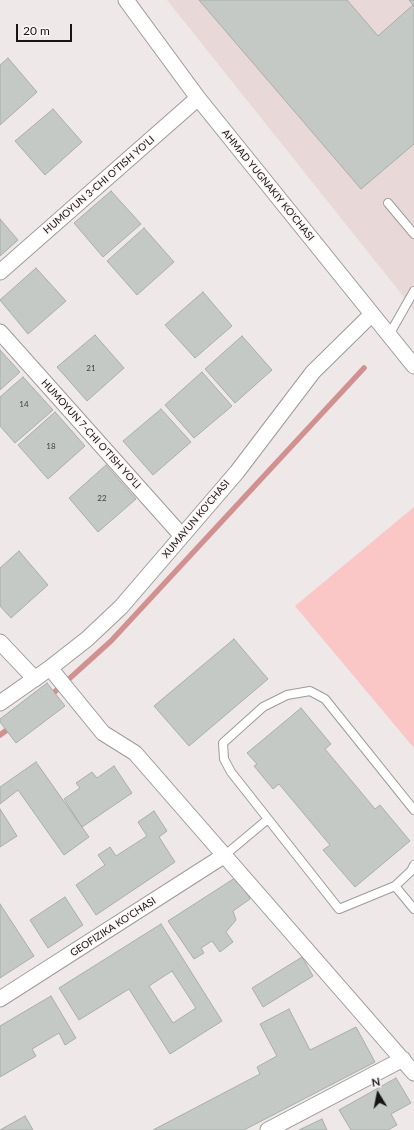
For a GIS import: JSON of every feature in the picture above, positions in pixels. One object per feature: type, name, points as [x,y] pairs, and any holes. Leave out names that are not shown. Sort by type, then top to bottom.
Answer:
[{"type":"street","name":"AHMAD YUGNAKIY KO'CHASI","points":[[126,0],[198,98],[414,366]]},
{"type":"street","name":"HUMOYUN 3-CHI O'TISH YO'LI","points":[[0,272],[198,98]]},
{"type":"street","name":"XUMAYUN KO'CHASI","points":[[0,703],[50,668],[104,624],[237,472],[313,372],[372,314]]},
{"type":"street","name":"HUMOYUN 7-CHI O'TISH YO'LI","points":[[0,332],[182,536]]},
{"type":"street","points":[[0,642],[35,679]]},
{"type":"street","points":[[50,668],[103,734],[135,753],[414,1073]]},
{"type":"street","name":"GEOFIZIKA KO'CHASI","points":[[0,999],[225,855]]},
{"type":"street","points":[[268,1130],[402,1059]]},
{"type":"lane","points":[[388,203],[414,234]]},
{"type":"lane","points":[[389,335],[414,291]]},
{"type":"lane","points":[[414,810],[325,699],[310,691],[287,695],[263,707],[224,743],[224,759],[231,772],[339,909],[395,886],[411,871],[414,865]]},
{"type":"lane","points":[[225,855],[268,819]]},
{"type":"lane","points":[[395,886],[414,909]]},
{"type":"shaded area","points":[[167,0],[414,0],[414,310],[407,301]]},
{"type":"shaded area","points":[[414,507],[414,748],[295,606]]},
{"type":"building","points":[[199,0],[347,0],[378,36],[413,5],[409,0],[414,0],[414,144],[361,189]]},
{"type":"building","points":[[8,58],[37,92],[0,125],[0,65]]},
{"type":"building","points":[[53,109],[82,142],[45,175],[15,141]]},
{"type":"building","points":[[111,191],[141,224],[103,257],[74,223]]},
{"type":"building","points":[[0,219],[18,240],[0,256]]},
{"type":"building","points":[[144,228],[174,262],[137,295],[107,261]]},
{"type":"building","points":[[36,268],[66,301],[28,334],[0,300]]},
{"type":"building","points":[[203,292],[232,326],[195,358],[165,325]]},
{"type":"building","points":[[95,335],[124,368],[87,401],[57,367]]},
{"type":"building","points":[[242,336],[272,370],[235,403],[205,369]]},
{"type":"building","points":[[0,350],[20,372],[0,390]]},
{"type":"building","points":[[202,372],[232,406],[194,438],[165,405]]},
{"type":"building","points":[[23,377],[53,410],[15,443],[0,426],[0,397]]},
{"type":"building","points":[[161,409],[191,442],[153,475],[123,441]]},
{"type":"building","points":[[55,412],[85,446],[48,479],[18,445]]},
{"type":"building","points":[[106,465],[136,499],[98,532],[69,498]]},
{"type":"building","points":[[19,551],[48,585],[11,618],[0,606],[0,568]]},
{"type":"building","points":[[234,639],[268,679],[189,746],[154,706]]},
{"type":"building","points":[[47,683],[65,706],[16,743],[0,722],[0,719]]},
{"type":"building","points":[[301,708],[331,744],[325,749],[375,809],[380,805],[410,841],[355,887],[323,850],[330,845],[279,784],[273,789],[254,766],[257,764],[247,753]]},
{"type":"building","points":[[36,762],[89,837],[64,855],[18,790],[0,804],[0,787]]},
{"type":"building","points":[[114,766],[132,793],[82,827],[64,799],[80,788],[76,783],[92,772],[97,778]]},
{"type":"building","points":[[0,809],[17,836],[0,847]]},
{"type":"building","points":[[154,811],[167,831],[159,837],[175,862],[96,915],[76,885],[105,865],[98,855],[110,847],[116,856],[147,836],[138,822]]},
{"type":"building","points":[[238,876],[250,899],[233,911],[236,920],[226,932],[233,942],[220,952],[212,941],[201,948],[204,953],[194,959],[168,921]]},
{"type":"building","points":[[65,897],[83,925],[48,948],[30,920]]},
{"type":"building","points":[[0,904],[34,956],[0,978]]},
{"type":"building","points":[[161,924],[222,1021],[170,1054],[129,989],[79,1020],[59,988]],"holes":[[[172,971],[196,1008],[173,1023],[149,986]]]},
{"type":"building","points":[[302,957],[313,976],[263,1007],[252,988]]},
{"type":"building","points":[[51,996],[76,1038],[65,1045],[59,1033],[32,1049],[36,1056],[0,1077],[0,1026]]},
{"type":"building","points":[[289,1009],[310,1050],[356,1027],[375,1062],[244,1130],[153,1130],[260,1074],[257,1067],[277,1056],[260,1024]]},
{"type":"building","points":[[396,1078],[411,1103],[391,1114],[397,1125],[388,1130],[351,1130],[339,1110]]},
{"type":"building","points":[[25,1116],[33,1130],[0,1130]]},
{"type":"building","points":[[322,1119],[327,1130],[299,1130]]},
{"type":"waterway","points":[[49,697],[111,641],[364,368]]},
{"type":"waterway","points":[[0,735],[11,727]]}]
